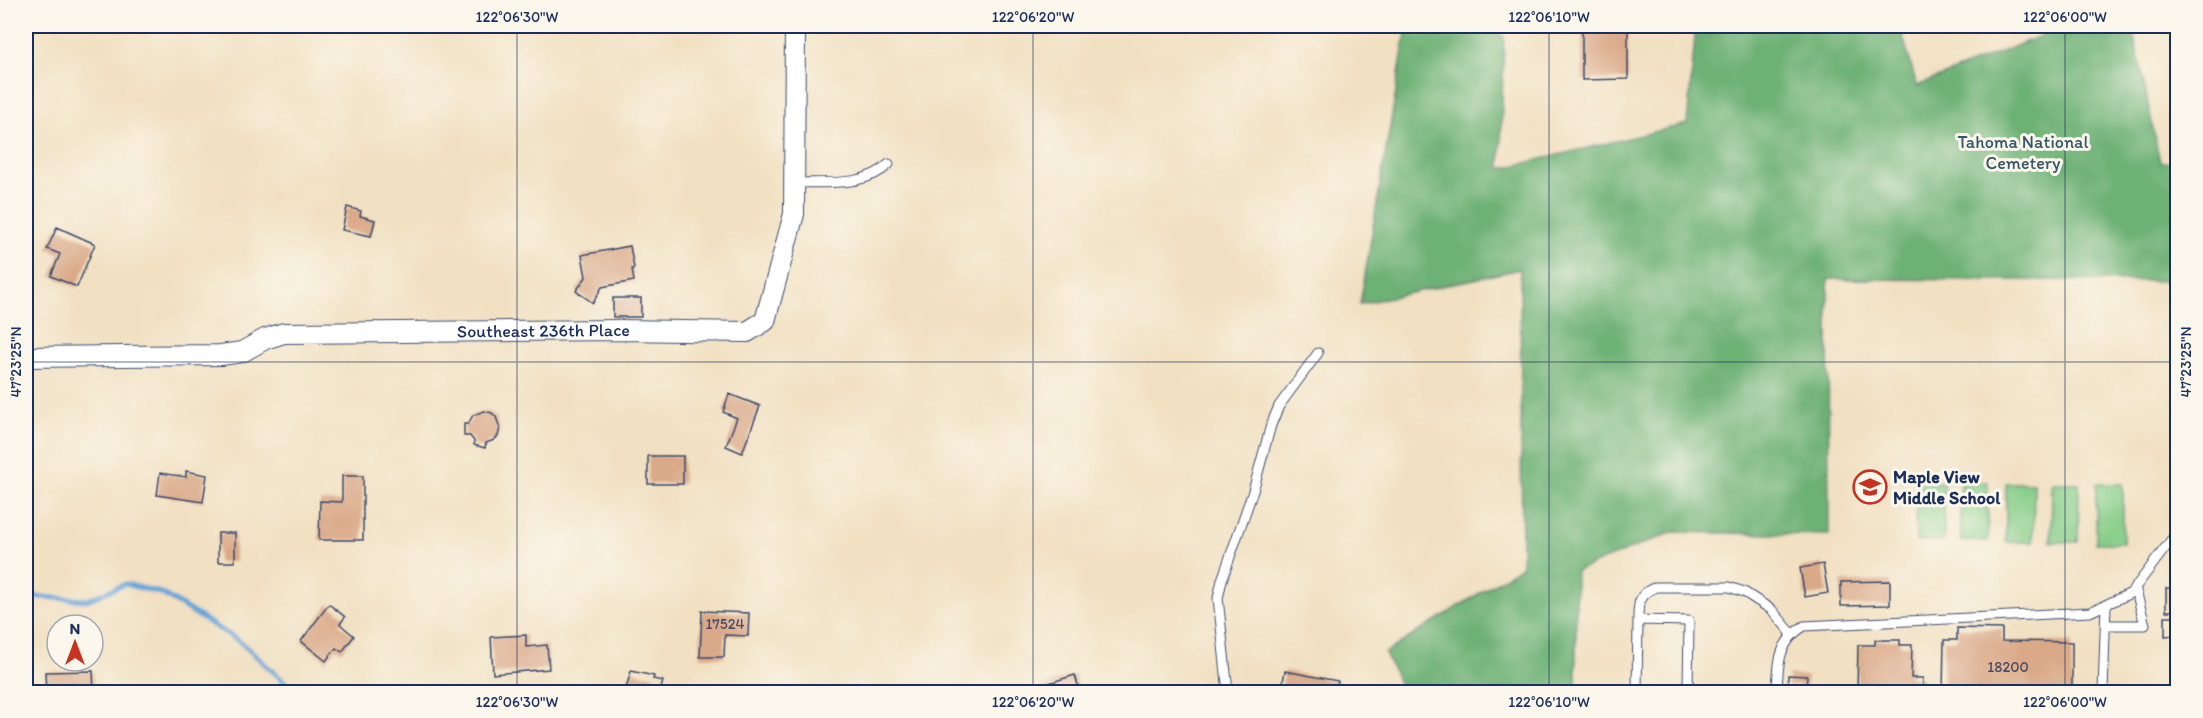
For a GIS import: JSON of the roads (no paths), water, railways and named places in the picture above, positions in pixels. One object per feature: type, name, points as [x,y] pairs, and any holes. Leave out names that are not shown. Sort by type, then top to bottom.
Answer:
[{"type":"street","name":"Southeast 236th Place","points":[[26,357],[221,355],[242,352],[265,339],[284,333],[621,330],[747,332],[765,321],[794,214],[795,26]]},
{"type":"lane","points":[[795,183],[839,182],[872,176],[881,172],[889,164]]},
{"type":"lane","points":[[1228,693],[1218,597],[1222,580],[1279,406],[1318,353]]},
{"type":"lane","points":[[1777,693],[1783,646],[1792,634],[1804,626],[2090,612],[2131,593],[2178,531]]},
{"type":"lane","points":[[1637,693],[1638,602],[1646,590],[1656,587],[1729,587],[1744,591],[1772,610],[1792,634]]},
{"type":"lane","points":[[2105,625],[2145,625],[2135,587]]},
{"type":"lane","points":[[2103,693],[2106,605]]},
{"type":"lane","points":[[1638,621],[1689,621],[1688,693]]},
{"type":"waterway","points":[[26,596],[87,600],[125,584],[161,593],[239,641],[296,692]]},
{"type":"place","name":"Maple View Middle School","points":[[1870,487]]},
{"type":"park label","name":"Tahoma National Cemetery","points":[[2023,152]]}]
